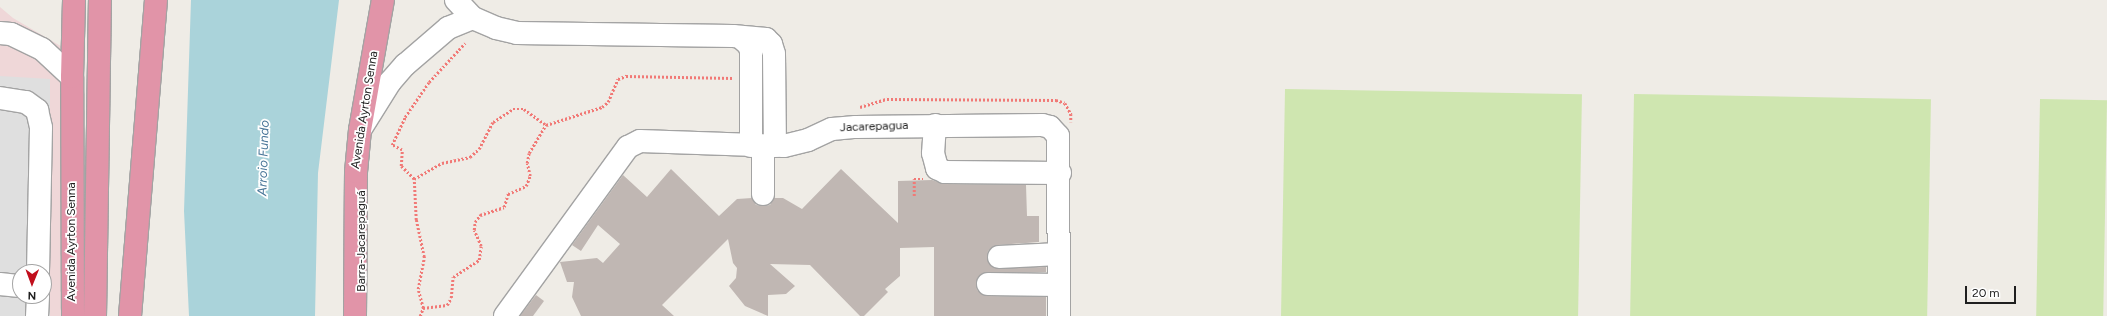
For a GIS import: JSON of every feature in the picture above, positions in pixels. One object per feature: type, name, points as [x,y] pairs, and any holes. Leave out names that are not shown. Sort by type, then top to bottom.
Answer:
[{"type":"highway","name":"Avenida Ayrton Senna","points":[[73,316],[72,77],[74,0]]},
{"type":"highway","name":"Avenida Ayrton Senna","points":[[95,316],[100,0]]},
{"type":"highway","points":[[130,316],[156,0]]},
{"type":"highway","name":"Avenida Ayrton Senna","points":[[355,316],[356,172],[360,130],[384,0]]},
{"type":"lane","points":[[456,0],[473,18],[503,30],[525,33],[766,39],[773,49],[763,146],[763,194]]},
{"type":"lane","points":[[360,130],[390,82],[405,65],[448,28],[473,18]]},
{"type":"lane","points":[[0,33],[11,34],[42,49],[72,77]]},
{"type":"lane","points":[[741,38],[750,48],[752,78],[763,146]]},
{"type":"lane","points":[[0,98],[26,102],[37,110],[41,128],[38,264]]},
{"type":"lane","points":[[934,125],[932,153],[937,168],[945,172],[1060,172],[1058,285],[1059,316]]},
{"type":"lane","name":"Jacarepagua","points":[[505,316],[628,147],[640,141],[763,146],[808,140],[832,129],[934,125],[1042,125],[1050,127],[1058,136],[1060,172]]},
{"type":"lane","points":[[999,257],[1059,254]]},
{"type":"lane","points":[[0,284],[12,285]]},
{"type":"lane","points":[[988,284],[1058,285]]},
{"type":"lane","points":[[37,316],[38,304]]},
{"type":"path","points":[[420,316],[423,308],[418,289],[424,257],[416,220],[414,179],[401,166],[402,150],[392,145],[405,117],[429,82],[467,41]]},
{"type":"path","points":[[423,308],[447,305],[451,298],[453,276],[479,260],[481,246],[474,230],[475,222],[480,215],[504,206],[508,194],[526,186],[530,176],[527,163],[529,154],[546,126],[602,107],[608,102],[618,79],[626,76],[752,78]]},
{"type":"path","points":[[414,179],[442,163],[470,157],[479,149],[493,122],[513,110],[524,109],[546,126]]},
{"type":"shaded area","points":[[0,7],[13,18],[64,48],[64,316],[0,316]]},
{"type":"shaded area","points":[[0,76],[50,79],[50,264],[12,264],[12,304],[50,304],[50,316],[0,316]]},
{"type":"green space","points":[[1285,89],[1582,94],[1578,316],[1281,316]]},
{"type":"green space","points":[[1634,94],[1931,99],[1927,316],[1630,316]]},
{"type":"green space","points":[[2040,99],[2107,100],[2103,316],[2036,316]]},
{"type":"water","name":"Arroio Fundo","points":[[191,0],[339,0],[318,173],[315,316],[189,316],[184,211]]},
{"type":"building","points":[[671,169],[719,216],[737,199],[752,198],[756,205],[763,206],[770,205],[774,198],[783,198],[802,209],[841,169],[898,223],[898,181],[932,180],[945,184],[1026,185],[1027,216],[1039,216],[1039,242],[998,245],[988,251],[987,258],[994,268],[1046,267],[1046,272],[988,272],[978,277],[976,284],[977,290],[987,296],[1046,297],[1046,316],[934,316],[934,247],[900,248],[900,276],[885,289],[888,292],[864,316],[860,316],[810,265],[770,264],[795,286],[786,294],[768,295],[768,316],[745,306],[729,286],[736,278],[737,268],[733,263],[728,239],[662,305],[674,316],[581,316],[572,297],[574,282],[567,282],[560,262],[597,258],[603,263],[620,244],[598,225],[581,251],[572,245],[623,175],[647,197]]},
{"type":"building","points":[[536,295],[544,301],[533,316],[520,316]]}]
